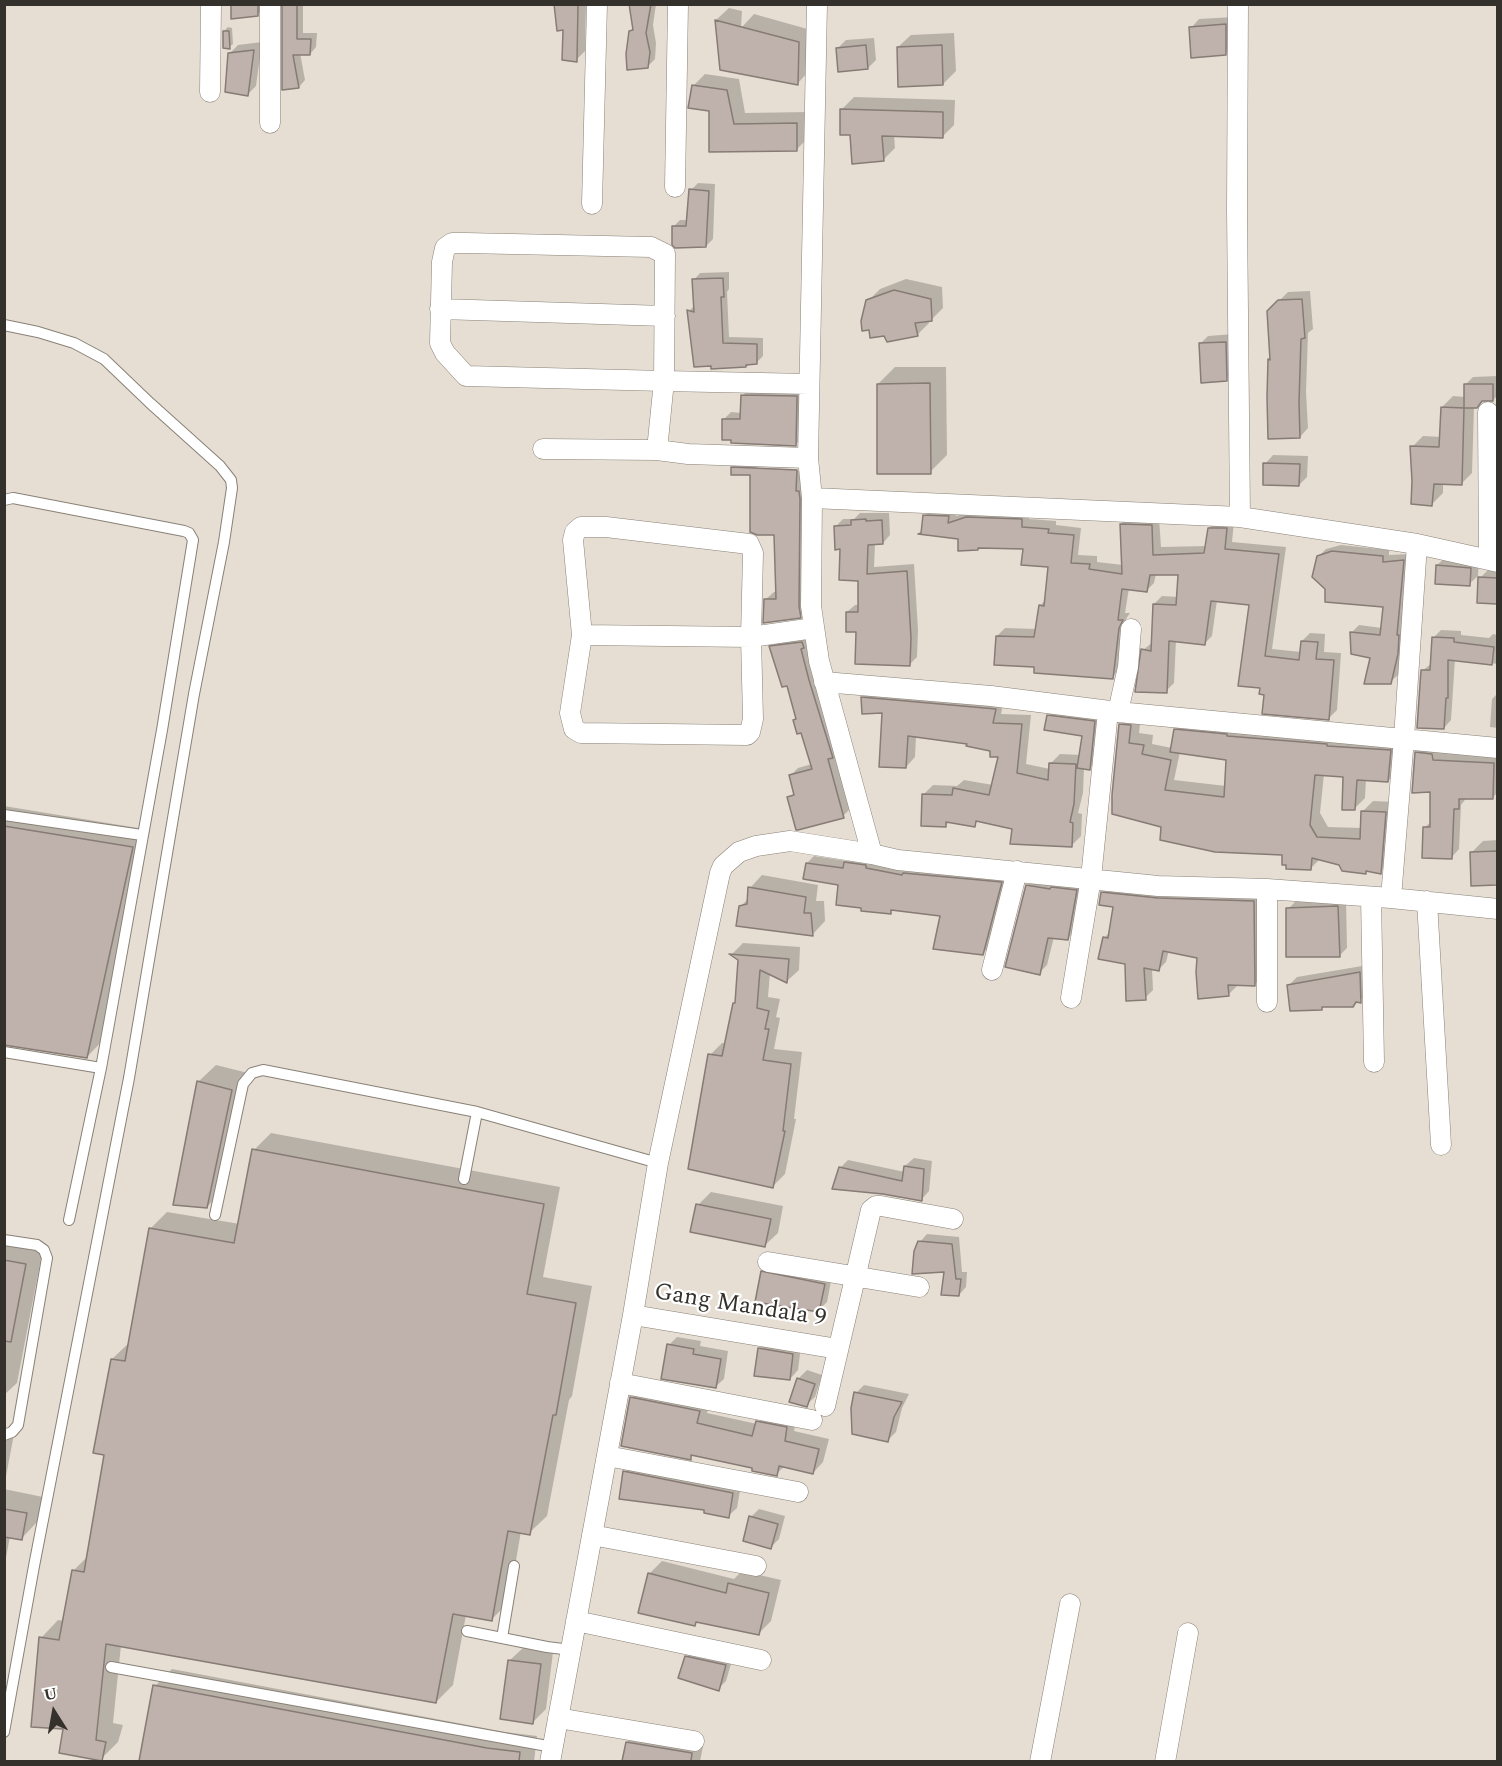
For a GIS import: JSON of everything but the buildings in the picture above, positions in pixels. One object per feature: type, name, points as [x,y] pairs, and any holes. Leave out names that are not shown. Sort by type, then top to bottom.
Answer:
[{"type":"street","points":[[210,92],[212,4]]},
{"type":"street","points":[[270,4],[270,123]]},
{"type":"street","points":[[592,204],[597,4]]},
{"type":"street","points":[[675,187],[678,4]]},
{"type":"street","points":[[817,4],[808,458],[812,498],[811,606],[817,653],[824,682],[872,854]]},
{"type":"street","points":[[1238,4],[1237,210],[1240,517]]},
{"type":"street","points":[[657,450],[664,381],[665,254],[651,248],[452,243],[445,248],[442,262],[440,343],[445,353],[466,376],[664,381],[809,384]]},
{"type":"street","points":[[440,309],[665,316]]},
{"type":"street","points":[[812,498],[1240,517],[1417,544],[1493,560],[1488,412]]},
{"type":"street","points":[[543,449],[657,450],[688,454],[808,458]]},
{"type":"street","points":[[581,527],[606,527],[749,544],[753,553],[752,726],[747,735],[581,733],[574,729],[570,714],[582,635],[573,540],[575,532],[581,527]]},
{"type":"street","points":[[1391,898],[1417,544]]},
{"type":"street","points":[[582,635],[751,637],[814,628]]},
{"type":"street","points":[[1071,998],[1091,878],[1113,711],[1128,667],[1131,629]]},
{"type":"street","points":[[824,682],[991,696],[1113,711],[1497,748]]},
{"type":"street","points":[[551,1754],[633,1315],[658,1163],[720,873],[730,859],[739,852],[756,846],[790,841],[898,860],[1158,886],[1267,889],[1427,901],[1497,909]]},
{"type":"street","points":[[992,970],[1017,871]]},
{"type":"street","points":[[1267,889],[1267,1002]]},
{"type":"street","points":[[1371,897],[1374,1062]]},
{"type":"street","points":[[1427,901],[1441,1145]]},
{"type":"street","points":[[620,1383],[819,1413],[838,1349],[871,1210],[876,1206],[953,1219]]},
{"type":"street","points":[[768,1262],[919,1287]]},
{"type":"street","name":"Gang Mandala 9","points":[[633,1315],[838,1349]]},
{"type":"street","points":[[606,1456],[798,1492]]},
{"type":"street","points":[[592,1535],[756,1566]]},
{"type":"street","points":[[1040,1761],[1070,1604]]},
{"type":"street","points":[[576,1621],[761,1660]]},
{"type":"street","points":[[1165,1761],[1188,1633]]},
{"type":"street","points":[[558,1718],[694,1741]]},
{"type":"lane","points":[[4,325],[38,332],[74,344],[104,359],[220,466],[231,480],[232,488],[224,542],[194,694],[127,1089],[4,1732]]},
{"type":"lane","points":[[4,500],[13,498],[184,531],[189,533],[193,540],[162,730],[101,1068],[69,1220]]},
{"type":"lane","points":[[4,815],[142,835]]},
{"type":"lane","points":[[4,1052],[101,1068]]},
{"type":"lane","points":[[215,1215],[243,1084],[252,1073],[263,1070],[477,1112],[658,1163]]},
{"type":"lane","points":[[464,1179],[477,1112]]},
{"type":"lane","points":[[4,1240],[37,1245],[44,1250],[48,1258],[18,1425],[12,1432],[4,1435]]},
{"type":"lane","points":[[502,1638],[514,1566]]},
{"type":"lane","points":[[467,1631],[571,1650]]},
{"type":"lane","points":[[111,1667],[551,1754]]}]
